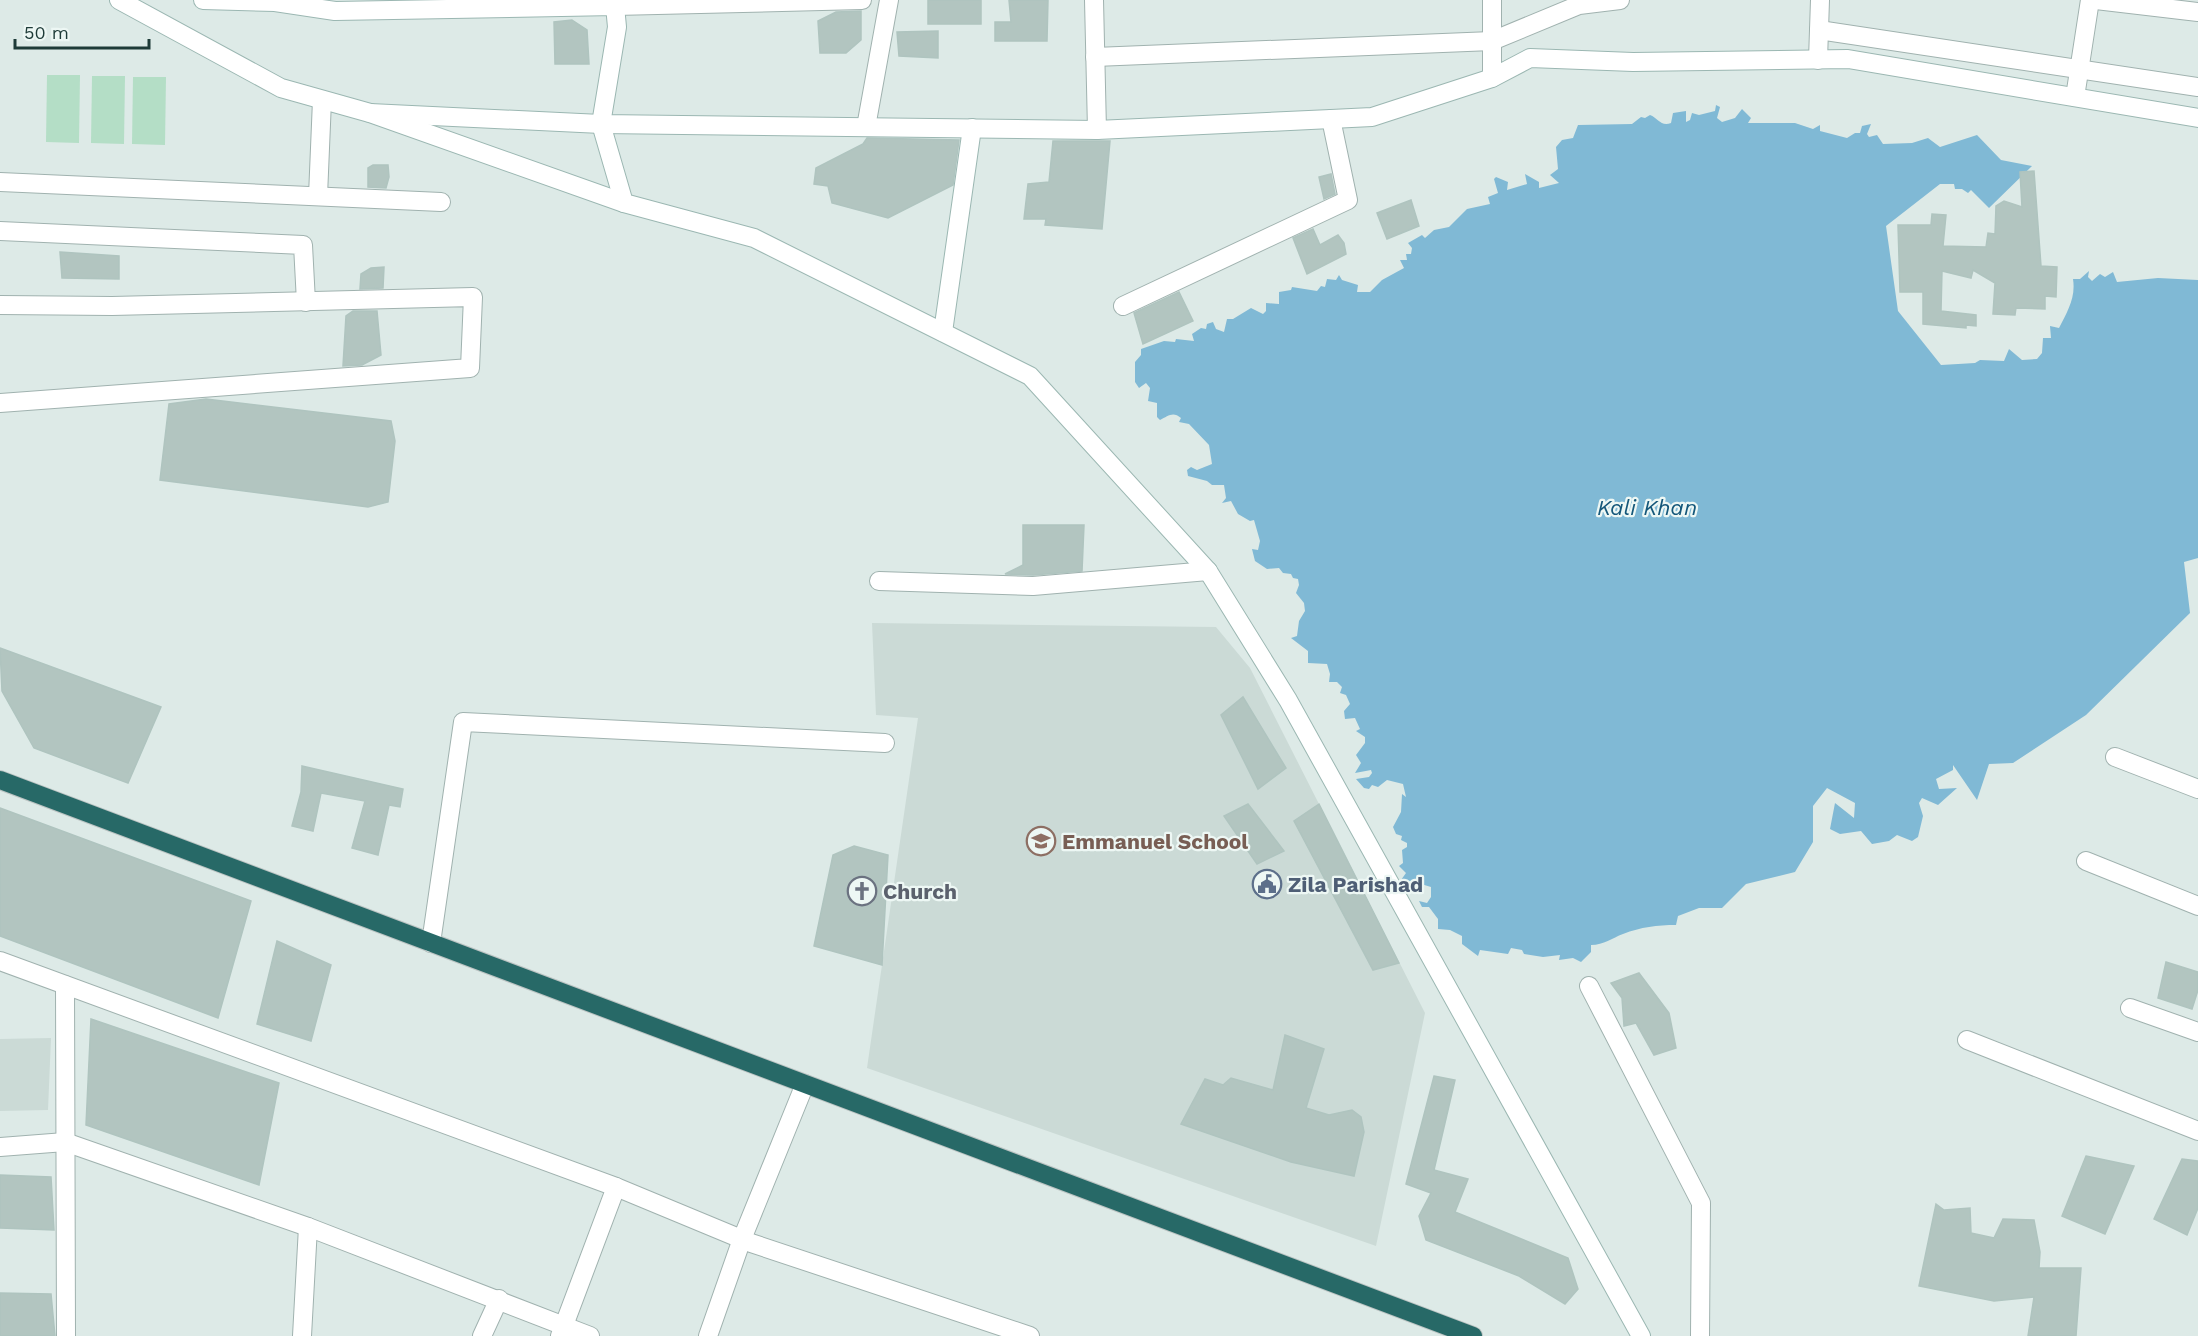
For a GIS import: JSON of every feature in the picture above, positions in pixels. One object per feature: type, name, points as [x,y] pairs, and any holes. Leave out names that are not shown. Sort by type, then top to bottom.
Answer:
[{"type":"highway","points":[[0,780],[1462,1334]]},
{"type":"street","points":[[119,0],[280,88],[370,113],[624,203],[754,238],[1030,376],[1208,571],[1288,700],[1641,1336]]},
{"type":"street","points":[[203,0],[275,1],[335,11],[615,3],[862,0]]},
{"type":"street","points":[[866,127],[889,0]]},
{"type":"street","points":[[1094,0],[1097,130]]},
{"type":"street","points":[[1492,0],[1492,78]]},
{"type":"street","points":[[1095,57],[1492,41],[1579,6],[1620,0]]},
{"type":"street","points":[[1818,60],[1820,0]]},
{"type":"street","points":[[2075,97],[2090,0]]},
{"type":"street","points":[[2096,0],[2198,12]]},
{"type":"street","points":[[615,3],[617,27],[601,124],[624,203]]},
{"type":"street","points":[[1820,30],[2198,87]]},
{"type":"street","points":[[370,113],[601,124],[1097,130],[1331,119],[1372,117],[1492,78],[1530,58],[1633,62],[1848,59],[2198,118]]},
{"type":"street","points":[[318,196],[322,100]]},
{"type":"street","points":[[1123,306],[1348,200],[1331,119]]},
{"type":"street","points":[[943,332],[972,128]]},
{"type":"street","points":[[0,182],[441,202]]},
{"type":"street","points":[[0,231],[303,245],[306,302]]},
{"type":"street","points":[[0,305],[306,302],[473,297],[470,368],[0,403]]},
{"type":"street","points":[[879,580],[1033,586],[1208,571]]},
{"type":"street","points":[[431,943],[463,722],[885,743]]},
{"type":"street","points":[[2115,757],[2198,789]]},
{"type":"street","points":[[2086,861],[2198,906]]},
{"type":"street","points":[[0,961],[616,1187],[742,1239],[1030,1336]]},
{"type":"street","points":[[65,985],[66,1336]]},
{"type":"street","points":[[1589,986],[1701,1203],[1700,1336]]},
{"type":"street","points":[[2130,1008],[2198,1032]]},
{"type":"street","points":[[1967,1040],[2198,1131]]},
{"type":"street","points":[[708,1336],[742,1239],[805,1084]]},
{"type":"street","points":[[0,1147],[65,1142],[308,1227],[498,1299],[562,1331],[590,1336]]},
{"type":"street","points":[[562,1331],[616,1187]]},
{"type":"street","points":[[302,1336],[308,1227]]},
{"type":"street","points":[[482,1336],[498,1299]]},
{"type":"shaded area","points":[[872,623],[1216,627],[1250,668],[1425,1013],[1376,1246],[867,1068],[918,718],[876,715]]},
{"type":"shaded area","points":[[51,1038],[48,1110],[0,1111],[0,1039]]},
{"type":"green space","points":[[47,75],[80,75],[79,143],[46,142]]},
{"type":"green space","points":[[92,76],[125,76],[124,144],[91,143]]},
{"type":"green space","points":[[133,77],[166,77],[165,145],[132,144]]},
{"type":"water","name":"Kali Khan","points":[[1716,105],[1720,107],[1717,118],[1722,122],[1735,118],[1742,109],[1751,118],[1748,123],[1795,123],[1813,129],[1820,125],[1820,131],[1847,138],[1860,133],[1862,126],[1871,124],[1867,134],[1869,137],[1877,135],[1883,144],[1912,143],[1928,138],[1940,147],[1977,135],[2001,160],[2032,166],[1989,208],[1971,190],[1968,193],[1962,189],[1955,189],[1954,184],[1940,184],[1886,226],[1898,311],[1941,365],[1975,363],[1980,360],[2004,361],[2009,349],[2022,360],[2037,359],[2042,353],[2043,338],[2051,338],[2050,326],[2059,328],[2068,310],[2072,299],[2073,279],[2080,279],[2089,271],[2088,277],[2092,281],[2100,274],[2105,277],[2113,272],[2117,282],[2158,278],[2198,280],[2198,558],[2184,562],[2190,613],[2086,715],[2013,763],[1989,764],[1977,800],[1953,765],[1953,770],[1936,779],[1939,789],[1957,788],[1938,805],[1922,798],[1919,803],[1923,816],[1918,837],[1912,841],[1897,835],[1889,841],[1872,844],[1861,831],[1840,834],[1830,829],[1835,803],[1854,818],[1855,803],[1827,788],[1813,806],[1813,842],[1795,872],[1746,884],[1722,908],[1699,908],[1678,916],[1676,925],[1643,928],[1604,943],[1591,945],[1591,952],[1581,962],[1573,958],[1559,960],[1560,955],[1543,957],[1524,954],[1522,950],[1511,948],[1508,954],[1480,950],[1478,956],[1462,944],[1462,936],[1450,930],[1438,929],[1438,919],[1429,907],[1422,907],[1419,901],[1427,903],[1431,897],[1431,887],[1411,881],[1403,885],[1401,880],[1406,873],[1399,866],[1403,863],[1402,850],[1407,847],[1407,843],[1401,840],[1402,836],[1396,834],[1393,827],[1401,812],[1402,794],[1406,797],[1403,784],[1387,780],[1378,787],[1372,785],[1369,789],[1364,788],[1356,779],[1369,777],[1372,773],[1371,770],[1355,773],[1361,763],[1356,755],[1365,743],[1365,737],[1356,731],[1360,729],[1355,718],[1345,719],[1344,711],[1350,704],[1346,695],[1340,693],[1342,687],[1337,682],[1329,682],[1330,674],[1327,664],[1308,663],[1308,651],[1291,638],[1297,636],[1299,621],[1305,611],[1304,603],[1296,593],[1299,585],[1298,579],[1293,578],[1291,574],[1283,573],[1279,568],[1267,569],[1255,561],[1252,549],[1258,550],[1260,541],[1254,520],[1250,521],[1238,514],[1231,501],[1222,503],[1226,498],[1224,485],[1212,485],[1207,481],[1188,476],[1187,470],[1191,467],[1197,470],[1212,464],[1209,445],[1189,424],[1179,422],[1181,418],[1178,416],[1170,415],[1160,420],[1157,417],[1157,403],[1148,401],[1150,388],[1146,383],[1139,388],[1135,382],[1135,362],[1141,355],[1141,349],[1164,341],[1175,342],[1176,339],[1194,341],[1192,334],[1201,328],[1206,329],[1207,324],[1213,322],[1216,329],[1224,332],[1227,319],[1233,319],[1251,308],[1263,314],[1266,311],[1266,303],[1279,304],[1279,292],[1291,290],[1292,287],[1317,291],[1321,286],[1325,287],[1327,279],[1336,280],[1339,275],[1342,280],[1358,285],[1357,292],[1370,292],[1382,280],[1404,268],[1400,260],[1407,260],[1406,254],[1411,254],[1412,248],[1408,243],[1422,235],[1425,238],[1434,230],[1449,227],[1467,209],[1490,204],[1488,197],[1498,193],[1494,179],[1496,177],[1508,182],[1507,190],[1527,184],[1525,174],[1539,182],[1539,188],[1559,183],[1550,175],[1558,169],[1556,147],[1562,140],[1573,138],[1578,125],[1632,124],[1641,117],[1645,118],[1650,115],[1668,124],[1671,123],[1673,113],[1686,111],[1686,122],[1690,120],[1692,113],[1699,115],[1715,111]]},
{"type":"building","points":[[928,0],[981,0],[981,24],[928,24]]},
{"type":"building","points":[[1009,0],[1048,0],[1047,41],[995,41],[995,22],[1011,22]]},
{"type":"building","points":[[861,11],[861,40],[846,53],[820,53],[818,21],[836,12]]},
{"type":"building","points":[[572,20],[587,30],[589,64],[555,64],[554,22]]},
{"type":"building","points":[[938,31],[938,58],[899,56],[897,32]]},
{"type":"building","points":[[867,138],[959,140],[953,185],[888,218],[832,203],[828,186],[814,184],[816,168],[863,144]]},
{"type":"building","points":[[1053,141],[1110,141],[1102,229],[1045,225],[1046,219],[1024,219],[1028,184],[1049,182]]},
{"type":"building","points":[[373,165],[388,165],[389,177],[386,188],[368,187],[368,168]]},
{"type":"building","points":[[2034,171],[2041,266],[2057,267],[2056,297],[2045,296],[2045,309],[2016,308],[2015,315],[1993,314],[1995,283],[1973,270],[1971,278],[1942,271],[1941,311],[1976,315],[1976,326],[1966,325],[1966,328],[1923,324],[1923,292],[1900,292],[1898,225],[1931,225],[1932,214],[1946,215],[1943,246],[1986,247],[1988,233],[1995,234],[1996,206],[2004,201],[2022,207],[2020,172]]},
{"type":"building","points":[[1331,174],[1335,194],[1324,199],[1319,177]]},
{"type":"building","points":[[1411,200],[1419,226],[1387,239],[1377,213]]},
{"type":"building","points":[[1313,229],[1320,245],[1338,235],[1344,243],[1346,254],[1307,274],[1293,238]]},
{"type":"building","points":[[60,252],[119,256],[119,279],[62,278]]},
{"type":"building","points":[[384,267],[383,288],[360,289],[361,274],[371,268]]},
{"type":"building","points":[[1179,292],[1193,321],[1143,344],[1134,313]]},
{"type":"building","points":[[353,311],[377,311],[381,355],[362,365],[343,366],[346,316]]},
{"type":"building","points":[[206,399],[391,421],[395,441],[388,502],[368,507],[160,480],[169,404]]},
{"type":"building","points":[[1023,525],[1084,525],[1082,571],[1033,575],[1005,574],[1023,565]]},
{"type":"building","points":[[0,648],[161,707],[128,783],[34,748],[2,691]]},
{"type":"building","points":[[1243,697],[1286,768],[1258,789],[1221,715]]},
{"type":"building","points":[[302,766],[403,789],[400,807],[389,805],[378,855],[352,848],[365,801],[321,793],[313,831],[292,826],[301,792]]},
{"type":"building","points":[[1248,804],[1284,851],[1257,864],[1224,816]]},
{"type":"building","points":[[1319,804],[1399,963],[1373,970],[1294,821]]},
{"type":"building","points":[[0,808],[251,901],[218,1018],[0,936]]},
{"type":"building","points":[[854,846],[888,855],[882,965],[814,946],[833,855]]},
{"type":"building","points":[[277,941],[331,965],[311,1041],[257,1024]]},
{"type":"building","points":[[2166,962],[2198,972],[2198,990],[2192,1009],[2158,998]]},
{"type":"building","points":[[1639,973],[1669,1013],[1676,1048],[1654,1055],[1636,1023],[1624,1026],[1622,998],[1611,983]]},
{"type":"building","points":[[91,1019],[279,1083],[259,1185],[86,1125]]},
{"type":"building","points":[[1285,1035],[1324,1049],[1306,1108],[1329,1115],[1352,1110],[1361,1117],[1364,1132],[1354,1176],[1291,1162],[1181,1124],[1205,1079],[1223,1085],[1231,1078],[1273,1090]]},
{"type":"building","points":[[1434,1076],[1455,1080],[1434,1170],[1468,1179],[1455,1212],[1568,1258],[1578,1289],[1565,1304],[1519,1276],[1426,1240],[1419,1216],[1431,1193],[1406,1184]]},
{"type":"building","points":[[2086,1156],[2134,1166],[2105,1234],[2062,1216]]},
{"type":"building","points":[[2182,1159],[2198,1161],[2198,1208],[2187,1235],[2154,1219]]},
{"type":"building","points":[[0,1175],[51,1177],[54,1230],[0,1228]]},
{"type":"building","points":[[1936,1204],[1944,1210],[1970,1208],[1971,1233],[1994,1238],[2003,1219],[2034,1220],[2040,1252],[2039,1268],[2081,1268],[2076,1336],[2028,1336],[2034,1297],[1994,1301],[1919,1286]]},
{"type":"building","points":[[0,1293],[51,1294],[55,1336],[0,1336]]},
{"type":"place","name":"Emmanuel School","points":[[1041,841]]},
{"type":"place","name":"Zila Parishad","points":[[1267,884]]},
{"type":"place","name":"Church","points":[[862,891]]}]
